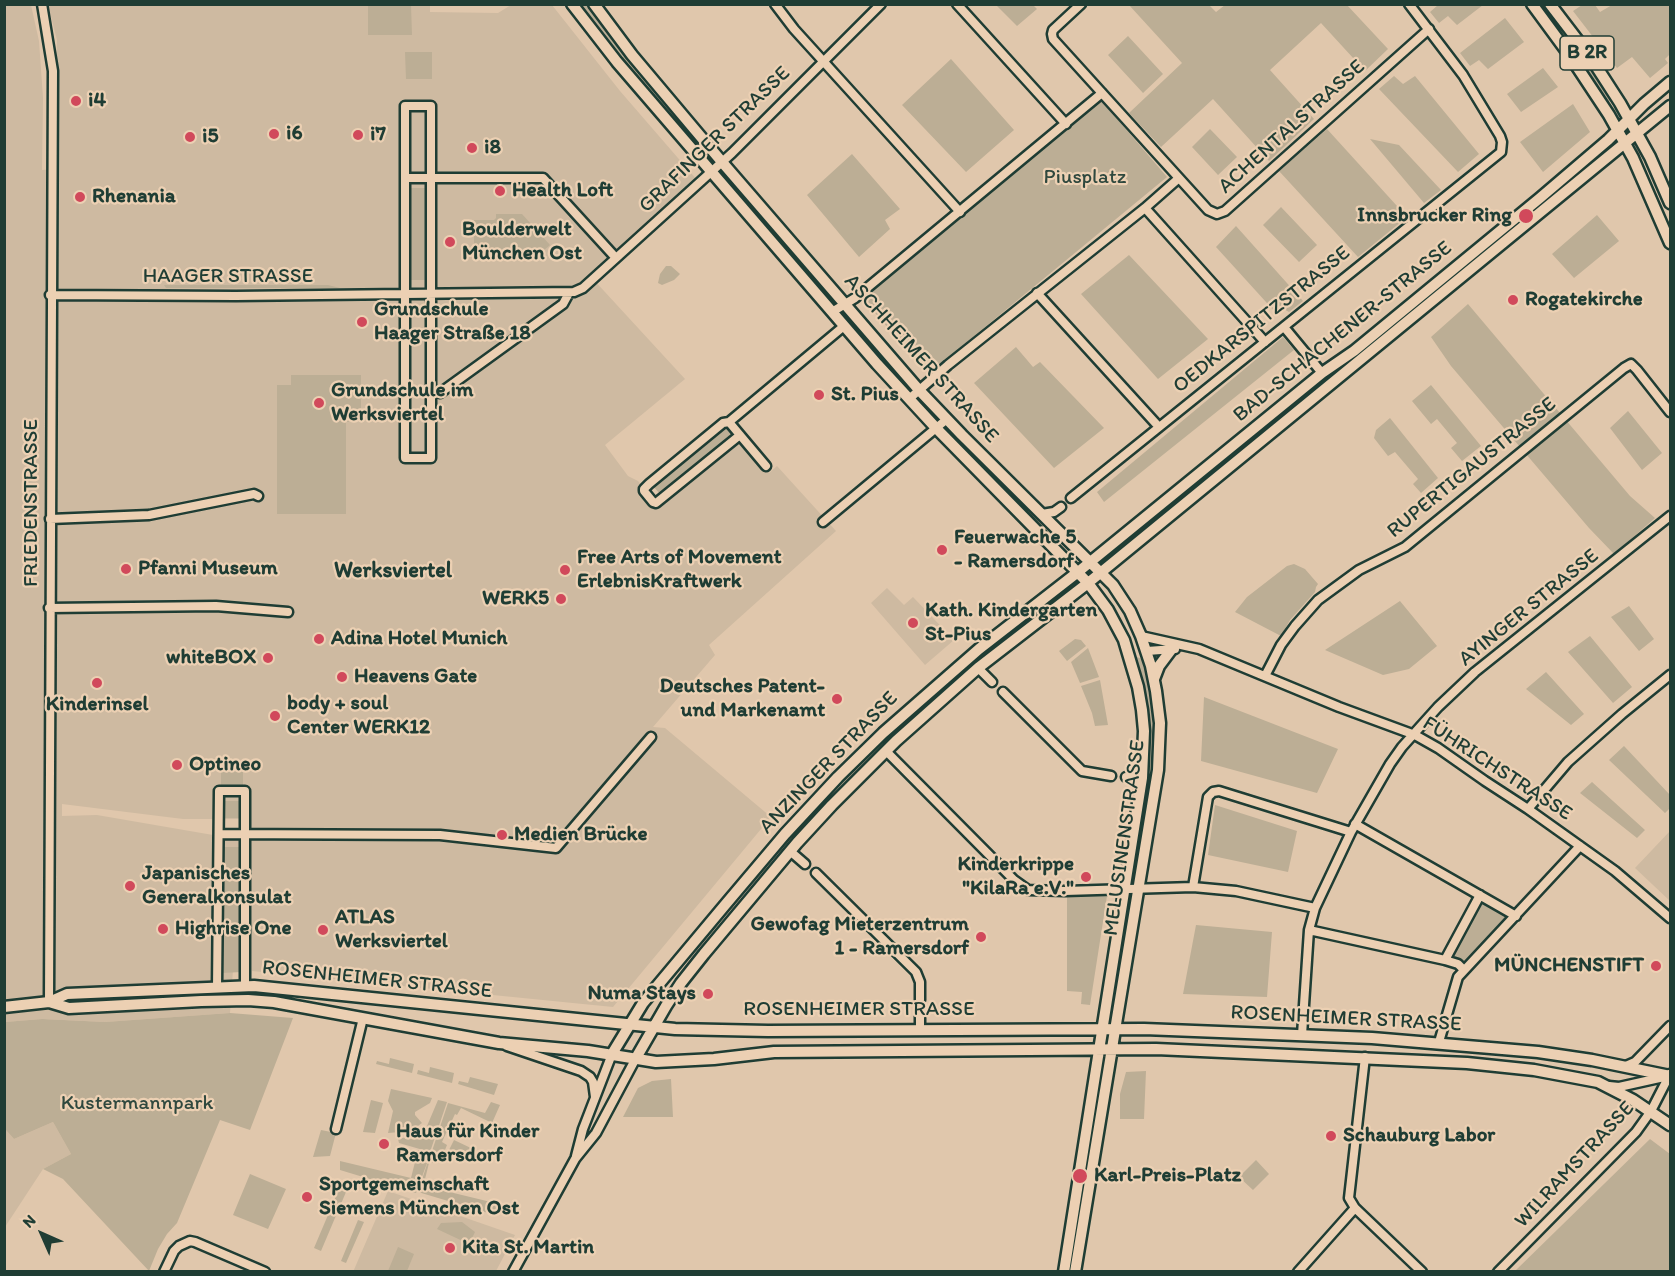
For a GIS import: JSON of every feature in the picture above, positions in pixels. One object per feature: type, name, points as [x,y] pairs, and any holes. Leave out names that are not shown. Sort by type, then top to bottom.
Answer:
[{"type":"main road","name":"ASCHHEIMER STRASSE","points":[[572,4],[604,46],[711,172],[909,399],[1088,583]]},
{"type":"main road","name":"ASCHHEIMER STRASSE","points":[[594,4],[632,55],[844,305],[947,419],[1101,572]]},
{"type":"main road","name":"B 2R","points":[[1532,4],[1604,106],[1618,130],[1671,243]]},
{"type":"main road","name":"B 2R","points":[[1550,4],[1589,56],[1629,118],[1671,203]]},
{"type":"main road","name":"BAD-SCHACHENER-STRASSE","points":[[1091,562],[1322,373],[1354,351],[1483,246],[1567,176],[1671,81]]},
{"type":"main road","name":"BAD-SCHACHENER-STRASSE","points":[[1101,572],[1671,106]]},
{"type":"main road","points":[[1322,373],[1329,386]]},
{"type":"main road","name":"ANZINGER STRASSE","points":[[612,1054],[643,1003],[755,870],[838,777],[929,691],[1091,562]]},
{"type":"main road","name":"ANZINGER STRASSE","points":[[636,1058],[681,982],[790,851],[832,805],[938,702],[1101,572]]},
{"type":"main road","name":"MELUSINENSTRASSE","points":[[1075,1272],[1158,770],[1160,723],[1154,679],[1147,651],[1119,592],[1101,572]]},
{"type":"main road","name":"MELUSINENSTRASSE","points":[[1064,1272],[1142,778],[1144,731],[1138,687],[1127,648],[1108,610],[1088,583]]},
{"type":"main road","points":[[1127,648],[1147,651]]},
{"type":"main road","points":[[1154,679],[1159,666],[1171,650]]},
{"type":"main road","name":"ROSENHEIMER STRASSE","points":[[4,1007],[49,1002],[67,994],[245,986],[654,1027],[768,1031],[1116,1029],[1439,1042],[1538,1052],[1670,1075]]},
{"type":"main road","name":"ROSENHEIMER STRASSE","points":[[49,1002],[69,1008],[248,1000],[315,1008],[499,1043],[612,1054],[656,1062],[774,1052],[1156,1049],[1365,1057],[1502,1066],[1579,1078],[1605,1085],[1671,1125]]},
{"type":"street","name":"FRIEDENSTRASSE","points":[[42,4],[51,49],[52,71],[49,1002]]},
{"type":"street","points":[[775,4],[794,29],[960,212]]},
{"type":"street","name":"GRAFINGER STRASSE","points":[[440,393],[562,304],[569,293],[583,288],[722,162],[881,4]]},
{"type":"street","points":[[957,4],[1066,124]]},
{"type":"street","points":[[909,399],[1179,178],[1053,39],[1053,30],[1081,4]]},
{"type":"street","points":[[1409,4],[1429,29]]},
{"type":"street","name":"OEDKARSPITZSTRASSE","points":[[1071,498],[1497,156],[1502,147],[1500,136],[1463,75],[1429,29]]},
{"type":"street","name":"ACHENTALSTRASSE","points":[[1179,178],[1208,210],[1217,214],[1226,211],[1429,29]]},
{"type":"street","points":[[832,312],[855,298],[1102,93]]},
{"type":"street","points":[[405,106],[431,106],[431,177],[431,459],[405,458],[405,106]]},
{"type":"street","points":[[405,178],[543,178],[616,258]]},
{"type":"street","points":[[1145,208],[1265,342]]},
{"type":"street","points":[[431,294],[569,293]]},
{"type":"street","name":"HAAGER STRASSE","points":[[51,295],[431,294]]},
{"type":"street","points":[[1037,294],[1159,427]]},
{"type":"street","points":[[740,435],[656,503],[644,491],[645,487],[723,423],[729,422],[844,326]]},
{"type":"street","points":[[1284,327],[1322,373]]},
{"type":"street","name":"RUPERTIGAUSTRASSE","points":[[1265,676],[1281,645],[1318,600],[1359,570],[1401,550],[1631,364],[1671,412]]},
{"type":"street","points":[[823,522],[947,419]]},
{"type":"street","points":[[729,422],[766,466]]},
{"type":"street","points":[[50,519],[149,515],[254,494],[258,496]]},
{"type":"street","points":[[1042,514],[1054,512],[1061,507]]},
{"type":"street","name":"AYINGER STRASSE","points":[[1302,1035],[1309,930],[1315,908],[1353,828],[1402,747],[1438,707],[1475,672],[1671,516]]},
{"type":"street","points":[[49,608],[216,606],[288,612]]},
{"type":"street","name":"FÜHRICHSTRASSE","points":[[1141,636],[1199,649],[1339,707],[1415,735],[1528,808],[1633,885],[1671,918]]},
{"type":"street","points":[[1147,651],[1171,650],[1184,646]]},
{"type":"street","points":[[978,669],[992,682]]},
{"type":"street","points":[[1528,808],[1568,762],[1622,714],[1671,675]]},
{"type":"street","points":[[1002,692],[1082,771],[1111,776]]},
{"type":"street","points":[[219,834],[440,835],[556,848],[651,737]]},
{"type":"street","points":[[886,751],[1014,880],[1025,888],[1037,891],[1193,887],[1236,891],[1315,908]]},
{"type":"street","points":[[1126,777],[1142,778]]},
{"type":"street","points":[[218,987],[219,792],[245,791],[245,986]]},
{"type":"street","points":[[1193,887],[1208,797],[1213,792],[1220,791],[1353,828],[1516,916]]},
{"type":"street","points":[[1439,1042],[1458,977],[1580,846]]},
{"type":"street","points":[[790,851],[805,864]]},
{"type":"street","points":[[816,873],[916,972],[920,982],[920,1000]]},
{"type":"street","points":[[1444,960],[1480,895]]},
{"type":"street","points":[[1309,930],[1444,960],[1458,964],[1464,970]]},
{"type":"street","points":[[920,1015],[920,1030]]},
{"type":"street","name":"ROSENHEIMER STRASSE","points":[[336,1129],[363,1018]]},
{"type":"street","points":[[1626,1066],[1635,1062],[1671,1026]]},
{"type":"street","points":[[499,1043],[581,1071],[590,1077],[595,1097]]},
{"type":"street","points":[[575,1159],[583,1129],[612,1054]]},
{"type":"street","points":[[1365,1057],[1350,1198],[1356,1208],[1422,1272]]},
{"type":"street","points":[[513,1272],[575,1159],[596,1132],[636,1058]]},
{"type":"street","points":[[1605,1085],[1619,1086],[1670,1075]]},
{"type":"street","name":"WILRAMSTRASSE","points":[[1498,1272],[1636,1132],[1651,1111],[1670,1075]]},
{"type":"street","points":[[1298,1272],[1356,1208]]},
{"type":"street","points":[[164,1272],[174,1251],[190,1241],[264,1272]]},
{"type":"shaded area","points":[[430,4],[430,12],[498,13],[511,5],[552,5],[620,91],[697,180],[593,279],[685,379],[605,445],[628,476],[638,481],[660,507],[735,446],[725,423],[769,473],[777,466],[836,531],[709,645],[715,655],[653,727],[665,728],[771,817],[613,1007],[252,971],[251,819],[183,819],[62,804],[62,816],[97,815],[242,840],[230,1013],[105,1022],[42,1019],[5,1022],[5,5],[31,5],[39,41],[43,98],[42,170],[56,169],[57,40],[48,5]]},
{"type":"shaded area","name":"Kath. Kindergarten St-Pius","points":[[887,588],[904,605],[913,597],[954,640],[925,665],[871,603]]},
{"type":"shaded area","points":[[1670,831],[1670,901],[1635,868]]},
{"type":"shaded area","name":"Kustermannpark","points":[[53,1122],[71,1154],[43,1169],[5,1227],[5,1129],[14,1139]]},
{"type":"shaded area","points":[[388,1191],[515,1235],[496,1271],[353,1272]]},
{"type":"green space","points":[[368,5],[411,5],[412,35],[368,35]]},
{"type":"green space","points":[[578,5],[588,5],[705,150],[701,153],[616,56]]},
{"type":"green space","points":[[996,5],[1033,5],[1037,9],[1017,26]]},
{"type":"green space","points":[[1129,5],[1209,5],[1216,12],[1225,5],[1347,5],[1388,49],[1365,71],[1321,23],[1270,70],[1314,119],[1269,161],[1213,99],[1161,147],[1129,113],[1182,63]]},
{"type":"green space","points":[[1438,5],[1483,5],[1457,25],[1448,16],[1439,23],[1430,12]]},
{"type":"green space","points":[[1539,5],[1543,5],[1583,58],[1611,100],[1609,102],[1587,69]]},
{"type":"green space","points":[[1582,5],[1595,5],[1600,12],[1612,5],[1670,5],[1670,54],[1665,59],[1668,63],[1650,78],[1632,57],[1617,68],[1573,11]]},
{"type":"green space","points":[[1505,18],[1524,42],[1488,69],[1479,60],[1470,66],[1460,53]]},
{"type":"green space","points":[[1128,36],[1163,74],[1143,93],[1108,55]]},
{"type":"green space","points":[[405,52],[432,52],[432,79],[406,79]]},
{"type":"green space","points":[[951,59],[1014,130],[966,172],[902,105]]},
{"type":"green space","points":[[1543,68],[1558,87],[1521,112],[1507,94]]},
{"type":"green space","points":[[1394,76],[1403,84],[1415,76],[1479,154],[1458,172],[1379,89]]},
{"type":"green space","name":"Piusplatz","points":[[1100,99],[1167,177],[928,374],[863,299]]},
{"type":"green space","points":[[1573,104],[1590,132],[1543,172],[1520,142]]},
{"type":"green space","points":[[1210,129],[1237,157],[1218,175],[1192,147]]},
{"type":"green space","points":[[1327,129],[1407,217],[1358,257],[1279,171]]},
{"type":"green space","points":[[1370,139],[1399,145],[1441,190],[1424,203]]},
{"type":"green space","points":[[852,154],[900,209],[885,220],[890,229],[859,257],[807,195]]},
{"type":"green space","points":[[407,188],[429,188],[429,280],[407,280]]},
{"type":"green space","points":[[1281,207],[1317,245],[1299,262],[1263,225]]},
{"type":"green space","points":[[496,214],[522,214],[550,245],[543,251],[477,251],[474,248],[474,220],[494,220]]},
{"type":"green space","points":[[1597,215],[1619,241],[1574,278],[1552,254]]},
{"type":"green space","points":[[1236,226],[1303,301],[1289,312],[1282,308],[1276,313],[1216,247]]},
{"type":"green space","points":[[1129,255],[1208,339],[1158,379],[1081,294]]},
{"type":"green space","points":[[666,266],[671,266],[680,274],[674,280],[662,285],[658,283],[660,274]]},
{"type":"green space","points":[[164,285],[328,285],[340,288],[166,288]]},
{"type":"green space","points":[[1468,304],[1630,496],[1655,518],[1614,554],[1589,528],[1451,366],[1431,337]]},
{"type":"green space","points":[[1283,337],[1294,350],[1104,502],[1097,492]]},
{"type":"green space","points":[[1016,347],[1033,367],[1040,362],[1104,428],[1054,468],[974,383]]},
{"type":"green space","points":[[291,375],[361,375],[361,421],[346,422],[346,514],[277,514],[277,385],[291,385]]},
{"type":"green space","points":[[1320,380],[1321,382],[1264,429],[1260,436],[1120,551],[1118,549],[1218,467],[1224,458]]},
{"type":"green space","points":[[1431,385],[1481,446],[1462,461],[1451,448],[1457,443],[1437,419],[1431,424],[1412,401]]},
{"type":"green space","points":[[1628,411],[1662,453],[1642,470],[1610,428]]},
{"type":"green space","points":[[1390,418],[1438,478],[1421,493],[1413,484],[1418,479],[1395,452],[1388,456],[1374,438],[1376,430]]},
{"type":"green space","points":[[724,425],[733,436],[661,495],[651,484]]},
{"type":"green space","points":[[1294,564],[1305,569],[1318,584],[1315,592],[1290,620],[1281,636],[1235,612],[1247,597],[1287,566]]},
{"type":"green space","points":[[1400,601],[1437,646],[1409,669],[1383,675],[1325,650]]},
{"type":"green space","points":[[1629,606],[1654,639],[1639,651],[1611,617]]},
{"type":"green space","points":[[1012,628],[1012,631],[996,644],[994,649],[942,693],[937,690]]},
{"type":"green space","points":[[1590,636],[1632,687],[1613,703],[1568,652]]},
{"type":"green space","points":[[1075,639],[1081,640],[1086,646],[1067,661],[1059,651]]},
{"type":"green space","points":[[1088,648],[1099,677],[1080,683],[1071,662]]},
{"type":"green space","points":[[1137,657],[1142,659],[1151,698],[1154,748],[1152,777],[1137,874],[1133,876],[1131,873],[1149,742],[1145,699]]},
{"type":"green space","points":[[1546,672],[1584,714],[1571,725],[1526,689]]},
{"type":"green space","points":[[1100,680],[1108,725],[1095,726],[1081,686]]},
{"type":"green space","points":[[1204,697],[1338,749],[1317,793],[1201,761]]},
{"type":"green space","points":[[926,699],[927,702],[891,735],[807,825],[802,821],[858,764]]},
{"type":"green space","points":[[1624,746],[1670,795],[1670,808],[1665,813],[1609,760]]},
{"type":"green space","points":[[221,766],[243,772],[243,786],[221,786]]},
{"type":"green space","points":[[1592,782],[1645,830],[1637,838],[1580,793]]},
{"type":"green space","points":[[221,801],[243,801],[243,818],[221,818]]},
{"type":"green space","points":[[1215,805],[1297,831],[1288,872],[1208,855]]},
{"type":"green space","points":[[221,847],[242,847],[242,972],[221,973]]},
{"type":"green space","points":[[1067,894],[1107,896],[1090,1005],[1081,1004],[1082,992],[1067,991]]},
{"type":"green space","points":[[1481,899],[1511,917],[1466,964],[1449,956]]},
{"type":"green space","points":[[1196,925],[1272,932],[1267,997],[1183,994]]},
{"type":"green space","name":"Kustermannpark","points":[[230,1013],[293,1018],[250,1130],[220,1120],[177,1223],[158,1249],[149,1271],[63,1179],[43,1169],[71,1154],[53,1122],[14,1139],[5,1129],[5,1022],[42,1019],[105,1022]]},
{"type":"green space","points":[[390,1058],[414,1064],[412,1073],[376,1064],[377,1061],[389,1064]]},
{"type":"green space","points":[[430,1067],[454,1073],[452,1083],[417,1074],[418,1070],[429,1073]]},
{"type":"green space","points":[[1146,1071],[1144,1119],[1120,1119],[1120,1094],[1126,1072]]},
{"type":"green space","points":[[470,1077],[498,1084],[494,1095],[458,1084],[459,1081],[468,1083]]},
{"type":"green space","points":[[671,1079],[673,1117],[623,1117],[638,1088],[652,1081]]},
{"type":"green space","points":[[391,1089],[432,1098],[430,1103],[415,1112],[422,1123],[411,1131],[388,1133],[393,1111],[388,1101]]},
{"type":"green space","points":[[371,1100],[383,1103],[375,1133],[363,1132]]},
{"type":"green space","points":[[438,1100],[447,1102],[430,1152],[399,1143],[398,1139],[416,1135],[427,1138],[419,1134],[427,1126]]},
{"type":"green space","points":[[491,1102],[500,1105],[492,1123],[461,1108],[457,1115],[455,1114],[442,1142],[447,1145],[440,1162],[429,1163],[424,1183],[429,1187],[499,1204],[495,1215],[418,1192],[430,1155],[416,1193],[340,1170],[340,1161],[411,1178],[418,1150],[431,1154],[448,1103],[485,1113]]},
{"type":"green space","points":[[321,1130],[336,1133],[330,1156],[313,1157]]},
{"type":"green space","points":[[1650,1139],[1670,1154],[1670,1271],[1515,1271]]},
{"type":"green space","points":[[454,1140],[473,1149],[468,1159],[446,1156]]},
{"type":"green space","points":[[1256,1160],[1269,1174],[1253,1190],[1239,1177]]},
{"type":"green space","points":[[250,1174],[286,1189],[268,1229],[233,1215]]},
{"type":"green space","points":[[339,1189],[346,1192],[321,1251],[314,1248]]},
{"type":"green space","points":[[358,1220],[364,1222],[346,1263],[341,1261]]},
{"type":"green space","points":[[462,1222],[475,1232],[469,1244],[437,1229],[441,1223]]},
{"type":"green space","points":[[398,1247],[414,1254],[407,1271],[388,1271]]},
{"type":"place","name":"i4","points":[[76,101]]},
{"type":"place","name":"i6","points":[[274,134]]},
{"type":"place","name":"i7","points":[[358,135]]},
{"type":"place","name":"i5","points":[[190,137]]},
{"type":"place","name":"i8","points":[[472,148]]},
{"type":"place","name":"Health Loft","points":[[500,191]]},
{"type":"place","name":"Rhenania","points":[[80,197]]},
{"type":"place","name":"Innsbrucker Ring","points":[[1526,216]]},
{"type":"place","name":"Boulderwelt München Ost","points":[[450,242]]},
{"type":"place","name":"Rogatekirche","points":[[1513,300]]},
{"type":"place","name":"Grundschule Haager Straße 18","points":[[362,322]]},
{"type":"place","name":"St. Pius","points":[[819,395]]},
{"type":"place","name":"Grundschule im Werksviertel","points":[[319,403]]},
{"type":"place","name":"Feuerwache 5 - Ramersdorf","points":[[942,550]]},
{"type":"place","name":"Pfanni Museum","points":[[126,569]]},
{"type":"place","name":"Free Arts of Movement ErlebnisKraftwerk","points":[[565,570]]},
{"type":"place","name":"WERK5","points":[[561,599]]},
{"type":"place","name":"Kath. Kindergarten St-Pius","points":[[913,623]]},
{"type":"place","name":"Adina Hotel Munich","points":[[319,639]]},
{"type":"place","name":"whiteBOX","points":[[268,658]]},
{"type":"place","name":"Heavens Gate","points":[[342,677]]},
{"type":"place","name":"Kinderinsel","points":[[97,683]]},
{"type":"place","name":"Deutsches Patent- und Markenamt","points":[[837,699]]},
{"type":"place","name":"body + soul Center WERK12","points":[[275,716]]},
{"type":"place","name":"Optineo","points":[[177,765]]},
{"type":"place","name":"Medien Brücke","points":[[502,835]]},
{"type":"place","name":"Kinderkrippe \"KilaRa e.V.\"","points":[[1086,877]]},
{"type":"place","name":"Japanisches Generalkonsulat","points":[[130,886]]},
{"type":"place","name":"Highrise One","points":[[163,929]]},
{"type":"place","name":"ATLAS Werksviertel","points":[[323,930]]},
{"type":"place","name":"Gewofag Mieterzentrum 1 - Ramersdorf","points":[[981,937]]},
{"type":"place","name":"MÜNCHENSTIFT","points":[[1656,966]]},
{"type":"place","name":"Numa Stays","points":[[708,994]]},
{"type":"place","name":"Schauburg Labor","points":[[1331,1136]]},
{"type":"place","name":"Haus für Kinder Ramersdorf","points":[[384,1144]]},
{"type":"place","name":"Karl-Preis-Platz","points":[[1080,1176]]},
{"type":"place","name":"Sportgemeinschaft Siemens München Ost","points":[[307,1197]]},
{"type":"place","name":"Kita St. Martin","points":[[450,1248]]},
{"type":"district","name":"Werksviertel","points":[[393,571]]}]
